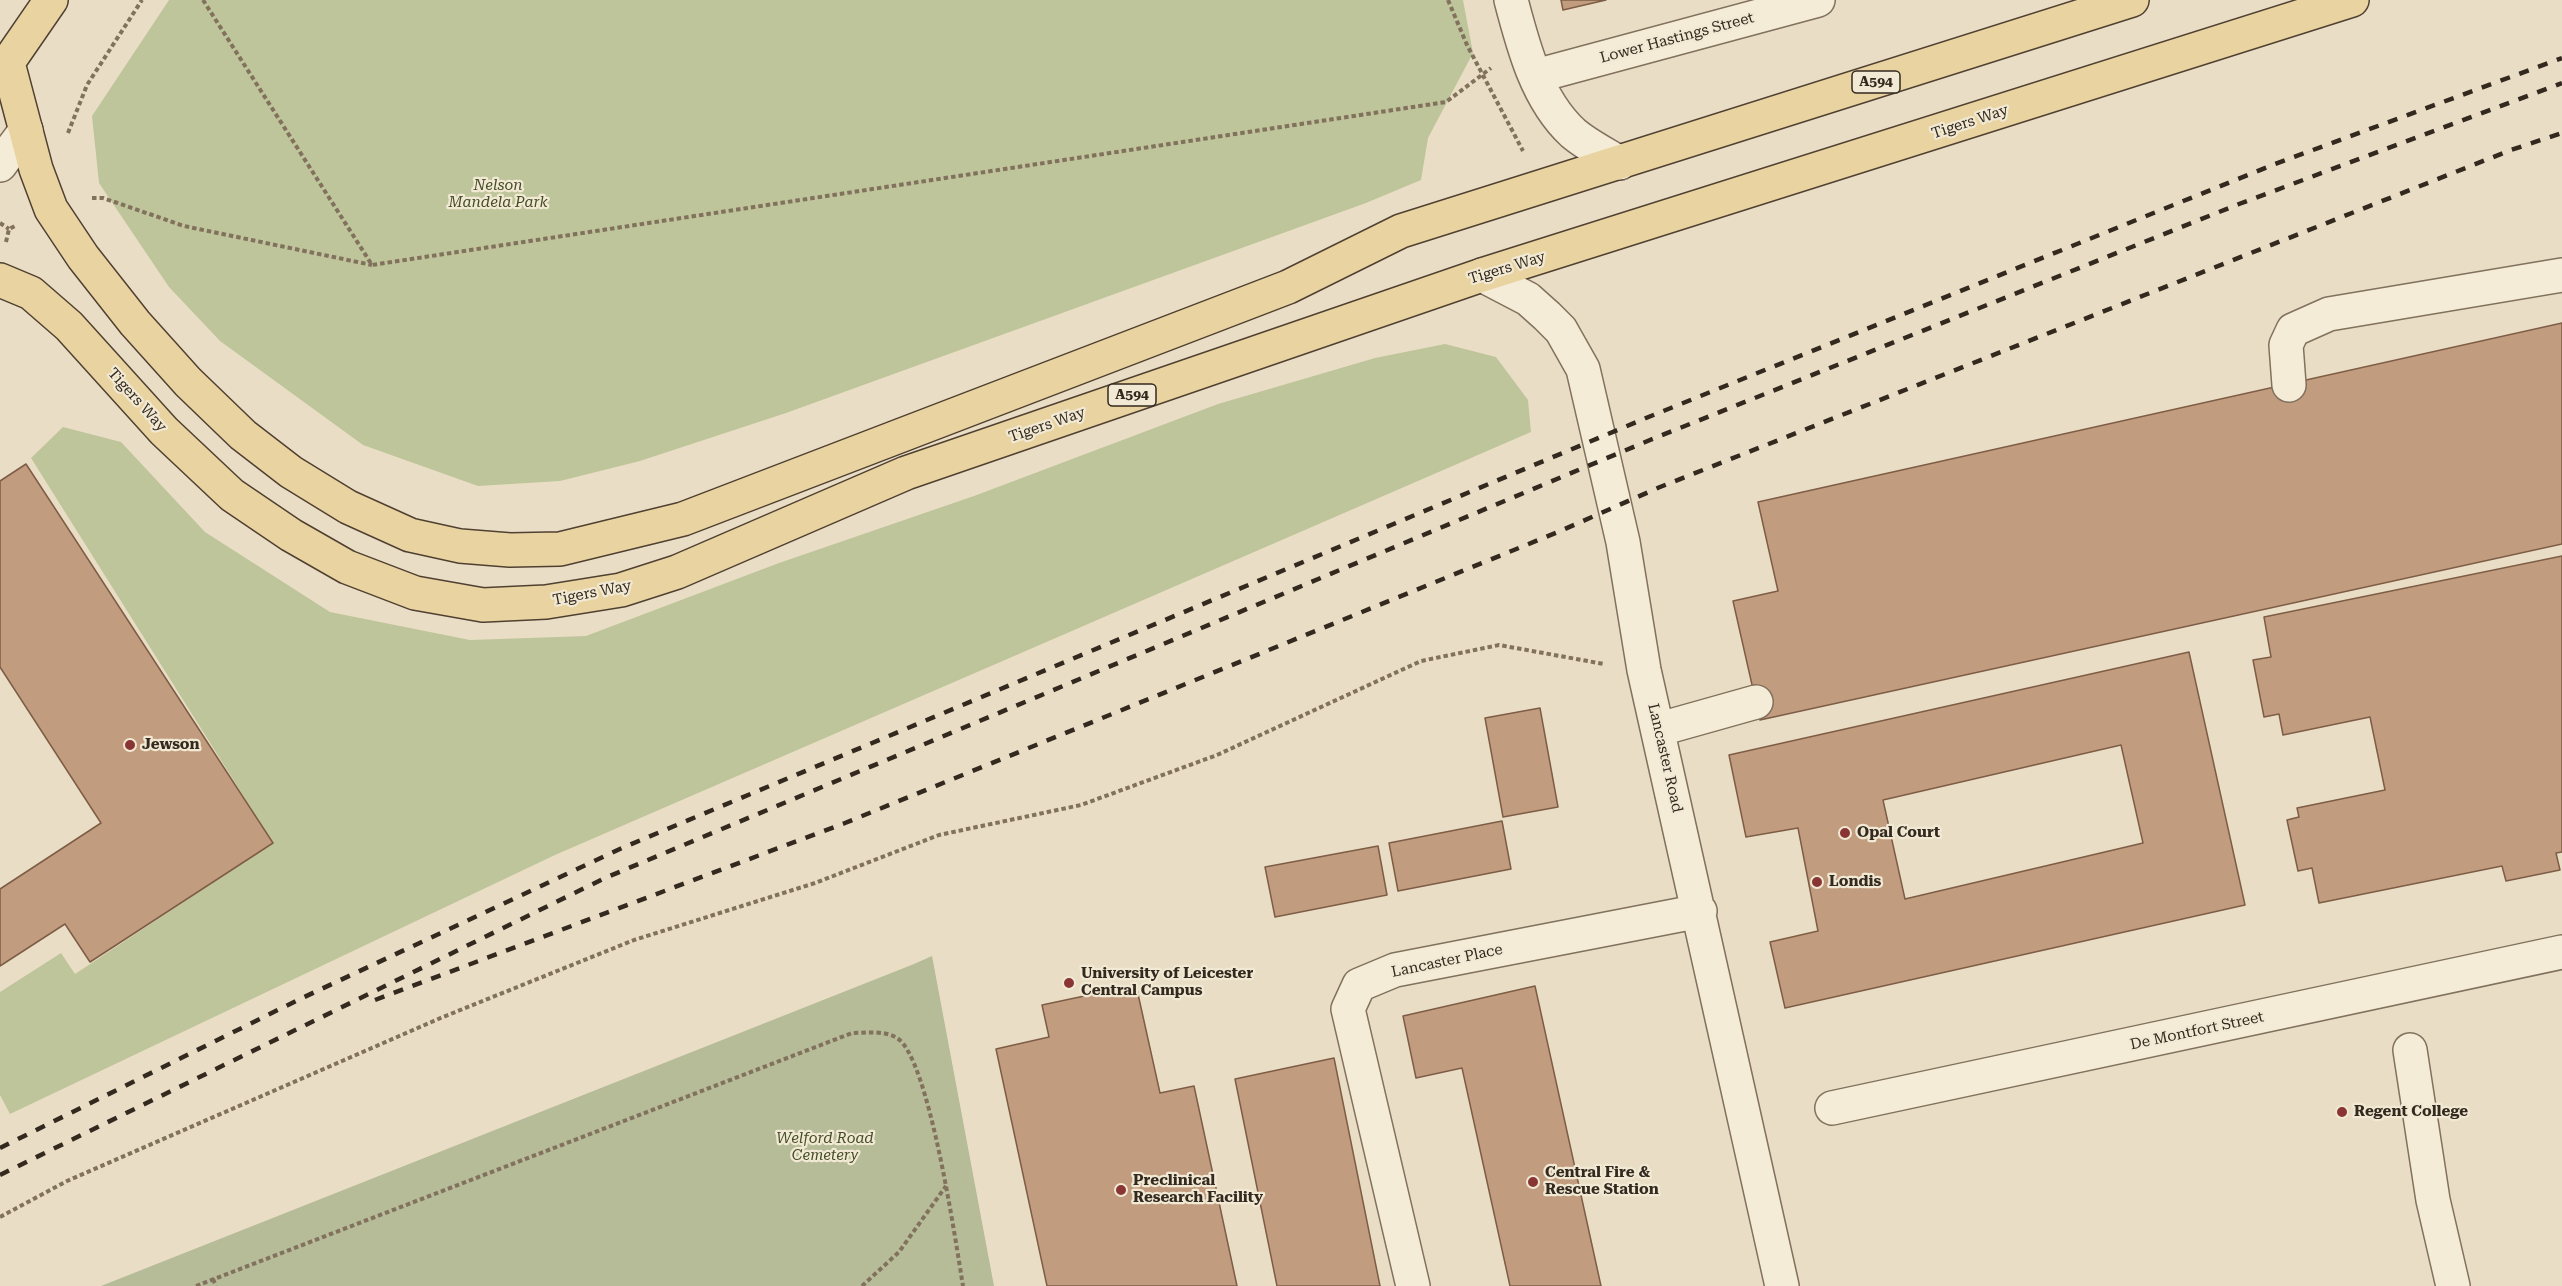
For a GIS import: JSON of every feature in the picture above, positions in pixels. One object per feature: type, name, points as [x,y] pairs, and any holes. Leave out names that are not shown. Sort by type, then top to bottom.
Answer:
[{"type":"main road","name":"A594","points":[[51,0],[4,68],[51,209],[66,234],[135,323],[180,374],[243,435],[291,472],[348,507],[410,535],[460,546],[510,550],[560,549],[683,519],[1288,287],[1401,231],[2132,0]]},
{"type":"main road","name":"Tigers Way","points":[[0,280],[31,293],[69,326],[164,431],[232,495],[281,529],[347,567],[415,593],[483,605],[546,602],[621,590],[677,572],[906,473],[1482,275],[2352,0]]},
{"type":"street","points":[[1511,0],[1523,46],[1554,112],[1574,134],[1620,163]]},
{"type":"street","name":"Lower Hastings Street","points":[[1536,76],[1818,0]]},
{"type":"street","points":[[0,165],[26,130]]},
{"type":"street","name":"Lancaster Road","points":[[1482,275],[1528,299],[1547,315],[1561,330],[1583,369],[1623,542],[1644,670],[1660,729],[1782,1286]]},
{"type":"street","points":[[2289,385],[2286,345],[2293,330],[2329,314],[2562,275]]},
{"type":"street","points":[[1660,729],[1756,702]]},
{"type":"street","name":"Lancaster Place","points":[[1413,1286],[1348,1009],[1359,985],[1395,970],[1700,911]]},
{"type":"street","name":"De Montfort Street","points":[[1832,1108],[2562,952]]},
{"type":"street","points":[[2410,1050],[2433,1200],[2453,1286]]},
{"type":"path","points":[[203,0],[372,265]]},
{"type":"path","points":[[1448,0],[1481,74],[1528,160]]},
{"type":"path","points":[[91,198],[103,198],[184,226],[372,265],[1446,102],[1481,74]]},
{"type":"path","points":[[0,223],[9,229]]},
{"type":"path","points":[[0,1217],[67,1181],[443,1017],[634,940],[815,883],[939,835],[1081,805],[1217,755],[1421,661],[1499,645],[1644,670]]},
{"type":"path","points":[[196,1286],[852,1034],[880,1033],[898,1038],[915,1062],[947,1186],[963,1286]]},
{"type":"path","points":[[862,1286],[899,1252],[947,1186]]},
{"type":"path","points":[[213,1280],[216,1286]]},
{"type":"green space","name":"Nelson Mandela Park","points":[[169,0],[1463,0],[1473,53],[1428,138],[1421,180],[1366,203],[786,413],[640,461],[560,481],[478,486],[363,445],[220,341],[169,287],[99,183],[92,116]]},
{"type":"green space","points":[[1445,344],[1496,357],[1528,400],[1531,432],[555,855],[10,1114],[0,1095],[0,992],[61,953],[75,974],[273,843],[31,458],[63,427],[121,442],[205,532],[330,612],[470,640],[586,636],[779,563],[974,496],[1218,404],[1375,358]]},
{"type":"green space","name":"Welford Road Cemetery","points":[[932,956],[994,1286],[101,1286],[914,964]]},
{"type":"building","points":[[1561,0],[1606,0],[1563,10]]},
{"type":"building","points":[[2562,323],[2562,544],[1760,720],[1733,601],[1778,591],[1758,502]]},
{"type":"building","name":"Jewson","points":[[26,464],[273,843],[90,962],[65,924],[0,966],[0,889],[101,823],[0,667],[0,481]]},
{"type":"building","points":[[2562,556],[2562,852],[2556,853],[2560,870],[2506,881],[2502,866],[2319,903],[2312,868],[2298,871],[2287,820],[2299,817],[2297,808],[2385,790],[2370,717],[2283,735],[2279,714],[2264,717],[2253,660],[2271,657],[2264,617]]},
{"type":"building","name":"Opal Court","points":[[2189,652],[2245,905],[1785,1008],[1770,942],[1818,931],[1798,828],[1746,837],[1729,755]],"holes":[[[2121,745],[2143,843],[1905,899],[1883,800]]]},
{"type":"building","points":[[1540,708],[1558,807],[1503,817],[1485,718]]},
{"type":"building","points":[[1502,821],[1511,869],[1398,891],[1389,843]]},
{"type":"building","points":[[1378,846],[1387,895],[1275,917],[1265,867]]},
{"type":"building","name":"Preclinical Research Facility","points":[[1136,985],[1160,1093],[1194,1086],[1237,1286],[1047,1286],[996,1049],[1049,1037],[1042,1005]]},
{"type":"building","name":"Central Fire & Rescue Station","points":[[1535,986],[1601,1286],[1510,1286],[1462,1068],[1416,1078],[1403,1016]]},
{"type":"building","points":[[1334,1058],[1380,1286],[1277,1286],[1235,1079]]},
{"type":"railway","points":[[0,1148],[300,999],[622,848],[1646,418],[2275,164],[2562,58]]},
{"type":"railway","points":[[0,1175],[605,878],[1650,440],[2239,204],[2562,83]]},
{"type":"railway","points":[[375,1000],[845,823],[1558,532],[1660,487],[2511,150],[2562,133]]},
{"type":"place","name":"Jewson","points":[[130,745]]},
{"type":"place","name":"Opal Court","points":[[1845,833]]},
{"type":"place","name":"Londis","points":[[1817,882]]},
{"type":"place","name":"University of Leicester Central Campus","points":[[1069,983]]},
{"type":"place","name":"Regent College","points":[[2342,1112]]},
{"type":"place","name":"Central Fire & Rescue Station","points":[[1533,1182]]},
{"type":"place","name":"Preclinical Research Facility","points":[[1121,1190]]}]
